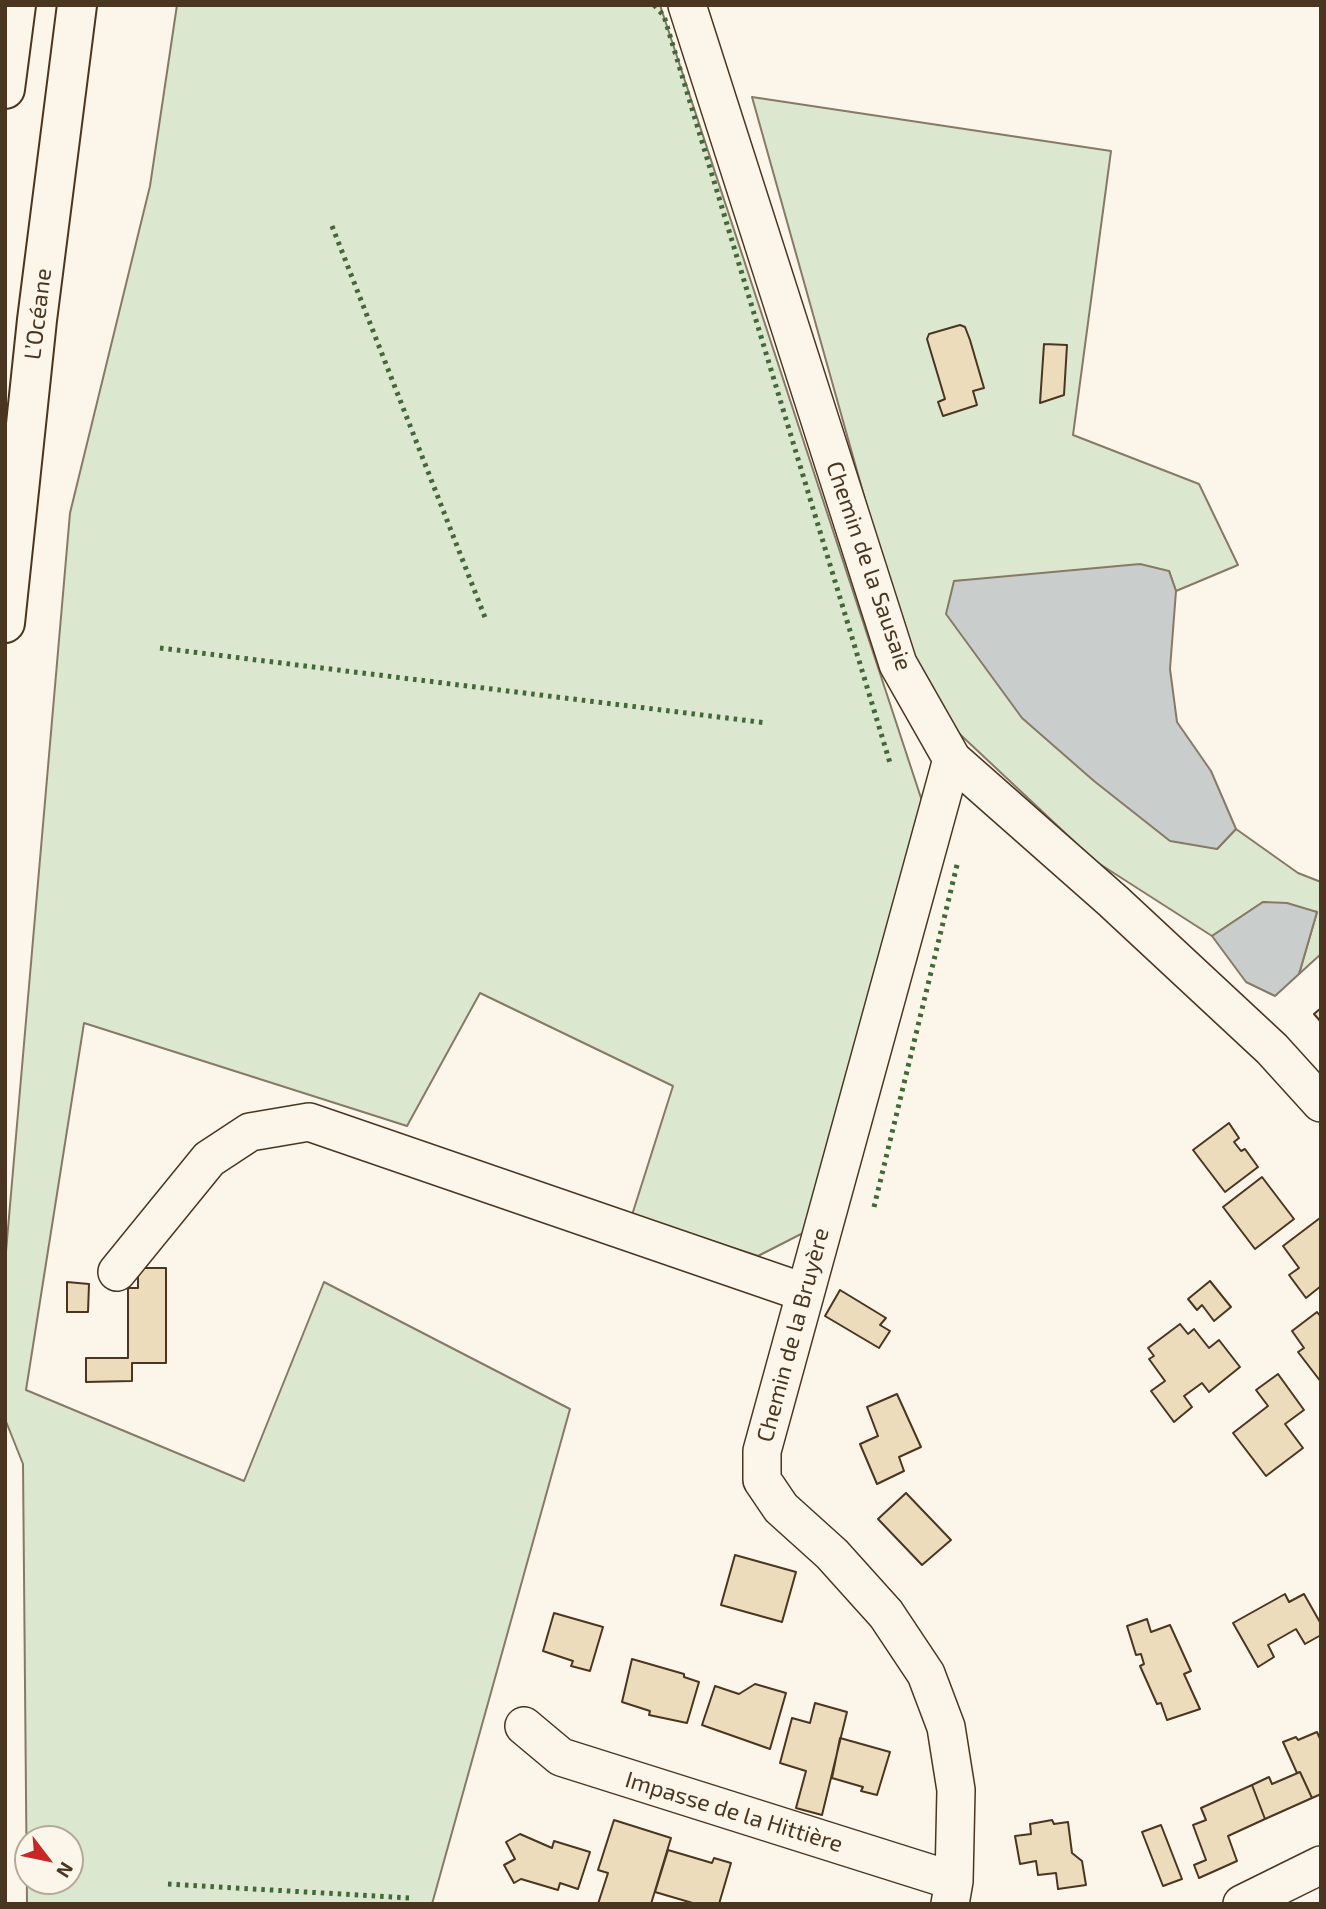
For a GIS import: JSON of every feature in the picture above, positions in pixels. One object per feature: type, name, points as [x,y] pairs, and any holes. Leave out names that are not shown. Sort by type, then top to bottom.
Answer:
[{"type":"highway","points":[[5,89],[16,5]]},
{"type":"highway","name":"L’Océane","points":[[5,622],[37,320],[77,5]]},
{"type":"street","name":"Chemin de la Sausaie","points":[[687,5],[898,664],[952,759],[1123,910],[1272,1049],[1321,1103]]},
{"type":"street","name":"Chemin de la Bruyère","points":[[952,759],[761,1451],[762,1480],[781,1508],[832,1553],[886,1614],[926,1674],[946,1727],[956,1790],[952,1892]]},
{"type":"street","points":[[117,1272],[209,1159],[250,1132],[309,1122],[803,1292]]},
{"type":"street","name":"Impasse de la Hittière","points":[[524,1726],[561,1757],[952,1892]]},
{"type":"street","points":[[1242,1904],[1321,1865]]},
{"type":"green space","points":[[177,5],[660,5],[923,804],[805,1232],[758,1256],[632,1215],[673,1086],[480,993],[407,1126],[84,1023],[26,1390],[244,1481],[324,1282],[570,1409],[432,1904],[27,1904],[27,1895],[84,1895],[84,1825],[26,1825],[23,1464],[5,1419],[5,1263],[70,513],[150,186]]},
{"type":"green space","points":[[752,97],[1111,151],[1073,435],[1199,484],[1238,565],[1176,591],[1169,571],[954,581],[1217,849],[1236,829],[1298,873],[1321,882],[1321,954],[1299,974],[1317,912],[1263,902],[1212,936],[1095,861],[949,724],[902,631]]},
{"type":"shaded area","points":[[1140,564],[1169,571],[1176,591],[1170,669],[1177,722],[1211,771],[1236,829],[1217,849],[1170,841],[1094,781],[1022,718],[946,614],[954,581]]},
{"type":"shaded area","points":[[1263,902],[1287,903],[1317,912],[1299,974],[1275,996],[1246,982],[1212,936]]},
{"type":"building","points":[[960,325],[965,327],[970,340],[984,388],[973,391],[977,405],[943,416],[938,402],[945,399],[927,339],[929,334]]},
{"type":"building","points":[[1044,344],[1067,345],[1064,395],[1040,403]]},
{"type":"building","points":[[1321,1008],[1321,1022],[1314,1014]]},
{"type":"building","points":[[1229,1123],[1239,1138],[1234,1142],[1241,1151],[1245,1149],[1258,1167],[1225,1192],[1193,1150]]},
{"type":"building","points":[[1262,1177],[1294,1219],[1255,1249],[1223,1207]]},
{"type":"building","points":[[1320,1218],[1321,1286],[1306,1298],[1289,1275],[1299,1268],[1283,1246]]},
{"type":"building","points":[[138,1268],[166,1268],[166,1363],[132,1363],[132,1381],[86,1382],[86,1358],[128,1358],[128,1288],[138,1288]]},
{"type":"building","points":[[1210,1281],[1231,1307],[1214,1321],[1202,1305],[1197,1310],[1188,1299]]},
{"type":"building","points":[[67,1282],[89,1284],[88,1312],[67,1312]]},
{"type":"building","points":[[840,1290],[886,1318],[880,1325],[890,1331],[879,1348],[825,1316]]},
{"type":"building","points":[[1317,1312],[1321,1317],[1321,1382],[1298,1352],[1304,1348],[1292,1331]]},
{"type":"building","points":[[1180,1324],[1188,1334],[1194,1329],[1209,1348],[1219,1340],[1240,1367],[1209,1392],[1202,1383],[1184,1396],[1192,1407],[1174,1422],[1151,1391],[1165,1381],[1149,1359],[1154,1356],[1148,1348]]},
{"type":"building","points":[[1278,1374],[1304,1410],[1285,1424],[1303,1448],[1266,1476],[1233,1433],[1268,1406],[1256,1390]]},
{"type":"building","points":[[897,1394],[921,1447],[899,1457],[904,1471],[877,1484],[860,1444],[878,1436],[867,1407]]},
{"type":"building","points":[[906,1493],[951,1540],[922,1565],[878,1519]]},
{"type":"building","points":[[735,1555],[796,1572],[782,1622],[721,1605]]},
{"type":"building","points":[[1285,1594],[1289,1602],[1304,1594],[1321,1624],[1321,1635],[1305,1644],[1296,1629],[1268,1645],[1274,1657],[1258,1667],[1233,1623]]},
{"type":"building","points":[[554,1613],[603,1627],[590,1671],[571,1666],[573,1661],[543,1651]]},
{"type":"building","points":[[1147,1619],[1151,1632],[1170,1625],[1191,1671],[1184,1674],[1200,1709],[1167,1720],[1161,1703],[1157,1704],[1140,1666],[1144,1664],[1141,1654],[1136,1655],[1127,1626]]},
{"type":"building","points":[[632,1659],[684,1674],[684,1677],[699,1682],[687,1723],[649,1715],[650,1711],[622,1702]]},
{"type":"building","points":[[755,1684],[786,1693],[770,1749],[702,1725],[715,1686],[739,1694]]},
{"type":"building","points":[[815,1703],[847,1712],[822,1815],[796,1808],[806,1771],[780,1763],[792,1718],[810,1723]]},
{"type":"building","points":[[1317,1732],[1321,1741],[1321,1794],[1312,1798],[1283,1742],[1296,1737],[1298,1740]]},
{"type":"building","points":[[840,1738],[890,1752],[877,1795],[861,1791],[863,1787],[832,1778]]},
{"type":"building","points":[[1300,1772],[1312,1798],[1265,1819],[1252,1785],[1269,1777],[1272,1784]]},
{"type":"building","points":[[1252,1785],[1265,1819],[1228,1836],[1237,1861],[1199,1878],[1194,1865],[1206,1860],[1193,1825],[1206,1820],[1201,1808]]},
{"type":"building","points":[[614,1820],[671,1838],[651,1904],[598,1904],[608,1873],[598,1870]]},
{"type":"building","points":[[1052,1820],[1054,1824],[1068,1822],[1072,1853],[1082,1861],[1086,1885],[1058,1889],[1056,1873],[1038,1875],[1036,1861],[1020,1864],[1015,1836],[1031,1834],[1030,1824]]},
{"type":"building","points":[[1161,1825],[1182,1879],[1163,1886],[1142,1832]]},
{"type":"building","points":[[520,1834],[552,1848],[554,1841],[590,1852],[578,1889],[560,1883],[558,1890],[521,1879],[514,1883],[504,1865],[515,1859],[506,1842]]},
{"type":"building","points":[[668,1850],[712,1863],[714,1858],[731,1863],[719,1904],[696,1904],[655,1892]]},
{"type":"hedge","points":[[654,5],[664,16],[890,763]]},
{"type":"hedge","points":[[332,226],[486,620]]},
{"type":"hedge","points":[[160,648],[767,723]]},
{"type":"hedge","points":[[874,1207],[958,861]]},
{"type":"hedge","points":[[168,1884],[409,1898]]}]
